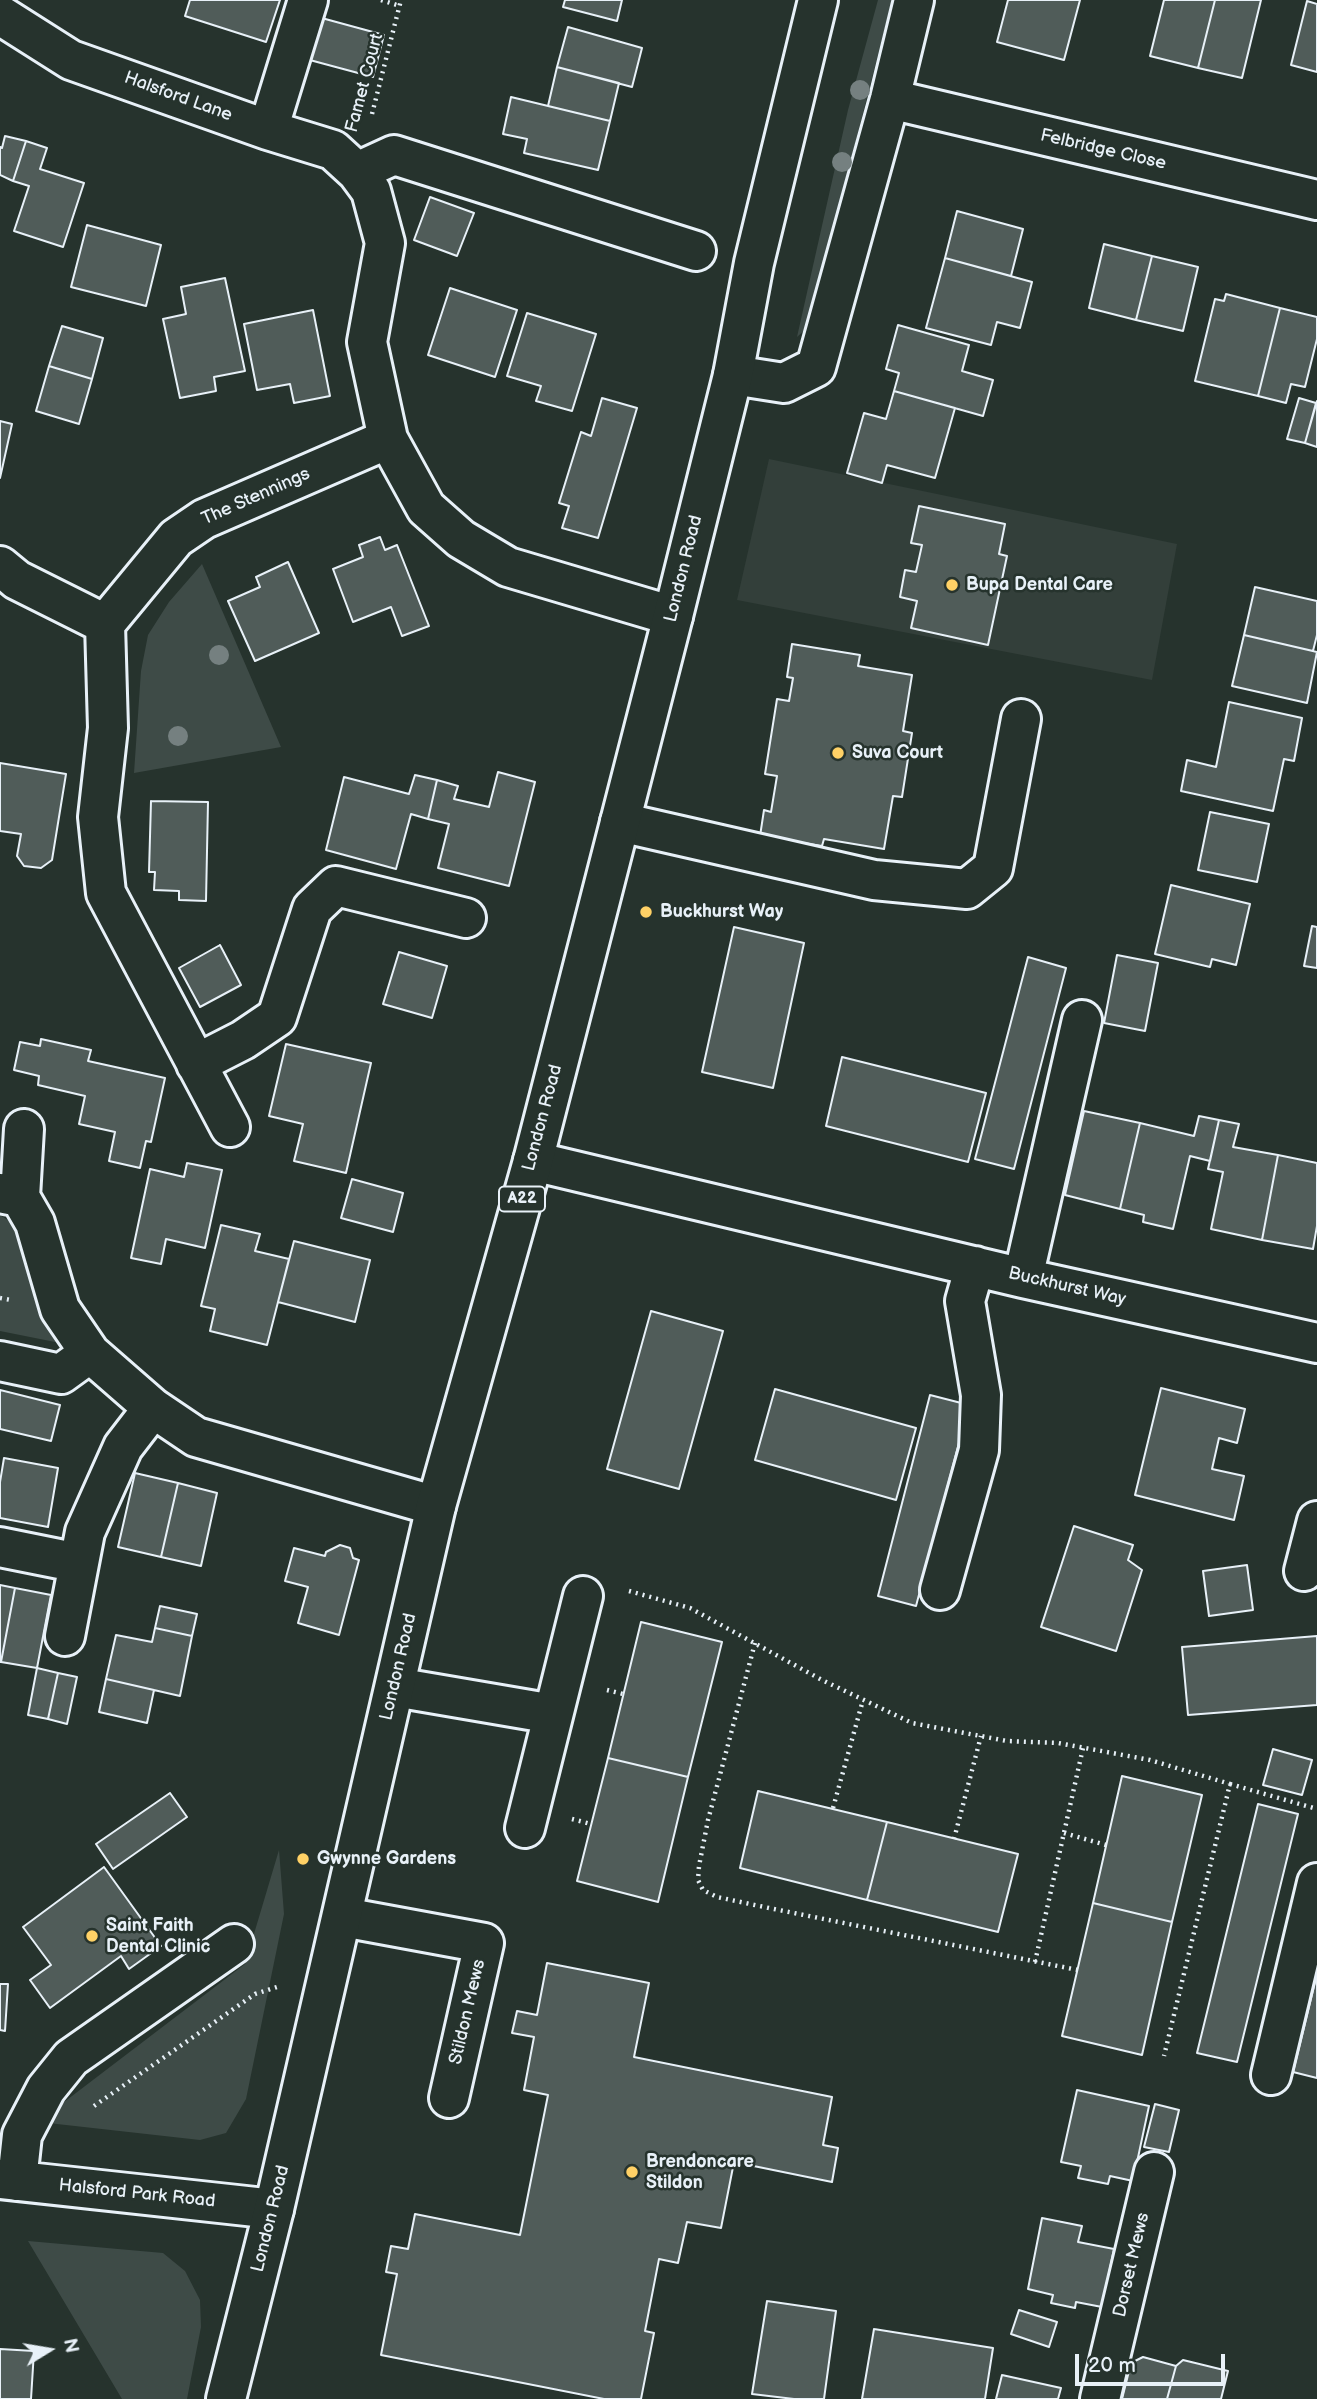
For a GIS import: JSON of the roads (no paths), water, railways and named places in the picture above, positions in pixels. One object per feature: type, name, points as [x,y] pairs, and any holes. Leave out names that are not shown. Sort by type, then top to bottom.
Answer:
[{"type":"main road","points":[[268,130],[308,0]]},
{"type":"main road","name":"London Road","points":[[226,2399],[326,1990],[436,1506],[533,1161],[673,616],[733,375],[754,263],[818,0]]},
{"type":"main road","points":[[733,375],[784,383],[816,367],[890,99],[914,0]]},
{"type":"main road","name":"Halsford Lane","points":[[0,15],[71,60],[268,130],[333,150],[357,172],[371,191],[385,243],[367,341],[388,439]]},
{"type":"main road","name":"Felbridge Close","points":[[890,99],[1317,200]]},
{"type":"main road","points":[[357,172],[394,155],[696,251]]},
{"type":"main road","points":[[388,439],[426,509],[461,539],[508,567],[673,616]]},
{"type":"main road","name":"The Stennings","points":[[105,624],[176,538],[204,519],[388,439]]},
{"type":"main road","points":[[0,566],[17,580],[105,624],[108,728],[99,817],[106,893],[230,1127]]},
{"type":"main road","points":[[620,822],[874,880],[967,889],[993,869],[1021,719]]},
{"type":"main road","points":[[196,1064],[243,1040],[277,1017],[312,908],[335,886],[466,918]]},
{"type":"main road","points":[[1023,1278],[1082,1020]]},
{"type":"main road","points":[[24,1129],[10,1195],[35,1223],[60,1309],[90,1353],[153,1408],[196,1437],[436,1506]]},
{"type":"main road","name":"Buckhurst Way","points":[[533,1161],[1023,1278],[1317,1343]]},
{"type":"main road","points":[[940,1590],[979,1450],[981,1395],[965,1301],[975,1266]]},
{"type":"main road","points":[[0,1361],[61,1374],[90,1353]]},
{"type":"main road","points":[[65,1636],[85,1532],[122,1447],[153,1408]]},
{"type":"main road","points":[[1304,1571],[1317,1521]]},
{"type":"main road","points":[[0,1546],[79,1563]]},
{"type":"main road","points":[[525,1828],[583,1596]]},
{"type":"main road","points":[[395,1687],[553,1714]]},
{"type":"main road","points":[[1270,2075],[1317,1886]]},
{"type":"main road","name":"Stildon Mews","points":[[343,1917],[484,1943],[449,2098]]},
{"type":"main road","points":[[8,2180],[22,2135],[46,2089],[71,2058],[234,1944]]},
{"type":"main road","name":"Dorset Mews","points":[[1100,2399],[1154,2172]]},
{"type":"main road","name":"Halsford Park Road","points":[[8,2180],[274,2209]]},
{"type":"place","name":"Bupa Dental Care","points":[[952,585]]},
{"type":"place","name":"Suva Court","points":[[838,753]]},
{"type":"place","name":"Buckhurst Way","points":[[646,912]]},
{"type":"place","name":"Gwynne Gardens","points":[[303,1859]]},
{"type":"place","name":"Saint Faith Dental Clinic","points":[[92,1936]]},
{"type":"place","name":"Brendoncare Stildon","points":[[632,2172]]}]
